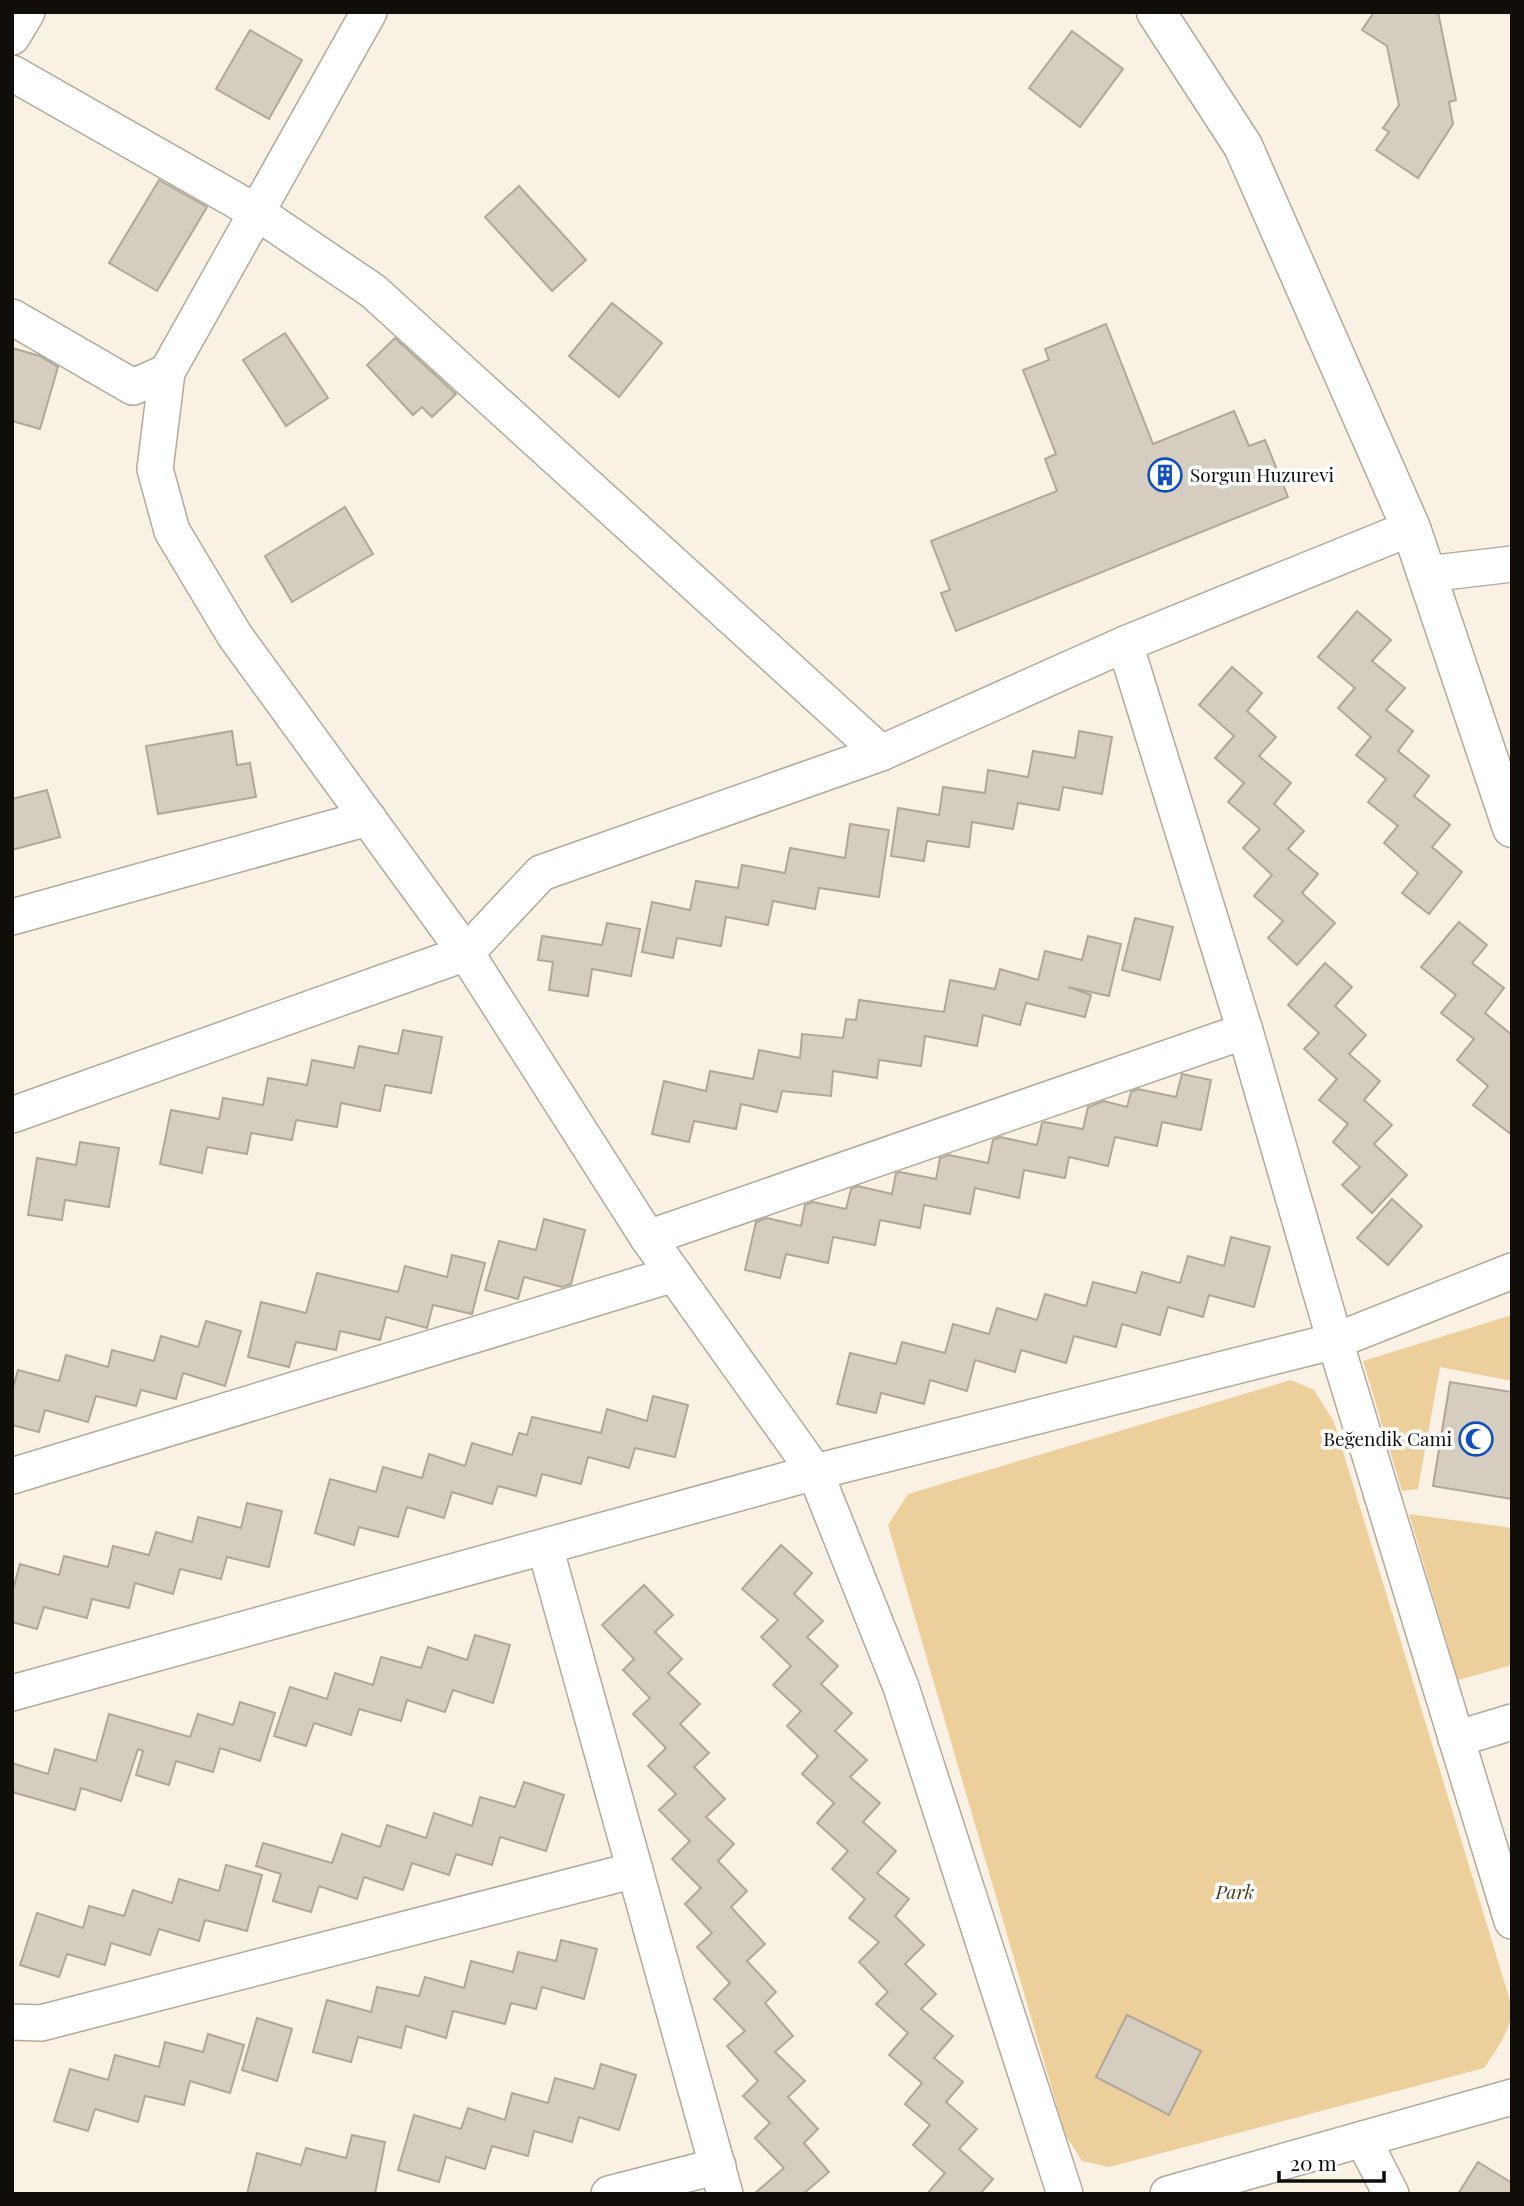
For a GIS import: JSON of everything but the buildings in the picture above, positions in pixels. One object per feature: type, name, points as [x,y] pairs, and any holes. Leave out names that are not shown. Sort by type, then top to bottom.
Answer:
[{"type":"street","points":[[12,37],[26,12]]},
{"type":"street","points":[[369,12],[167,372],[155,469],[172,531],[235,636],[466,953],[648,1238],[815,1472],[901,1687],[1065,2194]]},
{"type":"street","points":[[1156,12],[1243,146],[1411,528],[1512,828]]},
{"type":"street","points":[[12,73],[258,213],[373,291],[881,753]]},
{"type":"street","points":[[12,317],[133,387],[167,372]]},
{"type":"street","points":[[12,1115],[466,953],[541,873],[881,753],[1125,644],[1411,528]]},
{"type":"street","points":[[1427,574],[1512,564]]},
{"type":"street","points":[[1125,644],[1245,1031],[1335,1340],[1512,1921]]},
{"type":"street","points":[[12,917],[368,818]]},
{"type":"street","points":[[648,1238],[1245,1031]]},
{"type":"street","points":[[12,1693],[815,1472],[1335,1340],[1512,1271]]},
{"type":"street","points":[[12,1476],[674,1274]]},
{"type":"street","points":[[545,1547],[721,2180],[609,2194]]},
{"type":"street","points":[[1456,1739],[1512,1722]]},
{"type":"street","points":[[12,2022],[41,2023],[635,1870]]},
{"type":"street","points":[[1168,2194],[1512,2097]]},
{"type":"street","points":[[1363,2139],[1391,2194]]},
{"type":"green space","points":[[1512,1315],[1512,1381],[1440,1367],[1418,1489],[1402,1491],[1363,1361]]},
{"type":"green space","name":"Park","points":[[1291,1380],[1314,1390],[1334,1422],[1512,2007],[1509,2023],[1484,2068],[1109,2167],[1082,2161],[1065,2134],[888,1525],[908,1494]]},
{"type":"green space","points":[[1409,1514],[1512,1528],[1512,1665],[1458,1680]]},
{"type":"place","name":"Sorgun Huzurevi","points":[[1165,475]]},
{"type":"place","name":"Beğendik Cami","points":[[1476,1439]]}]
